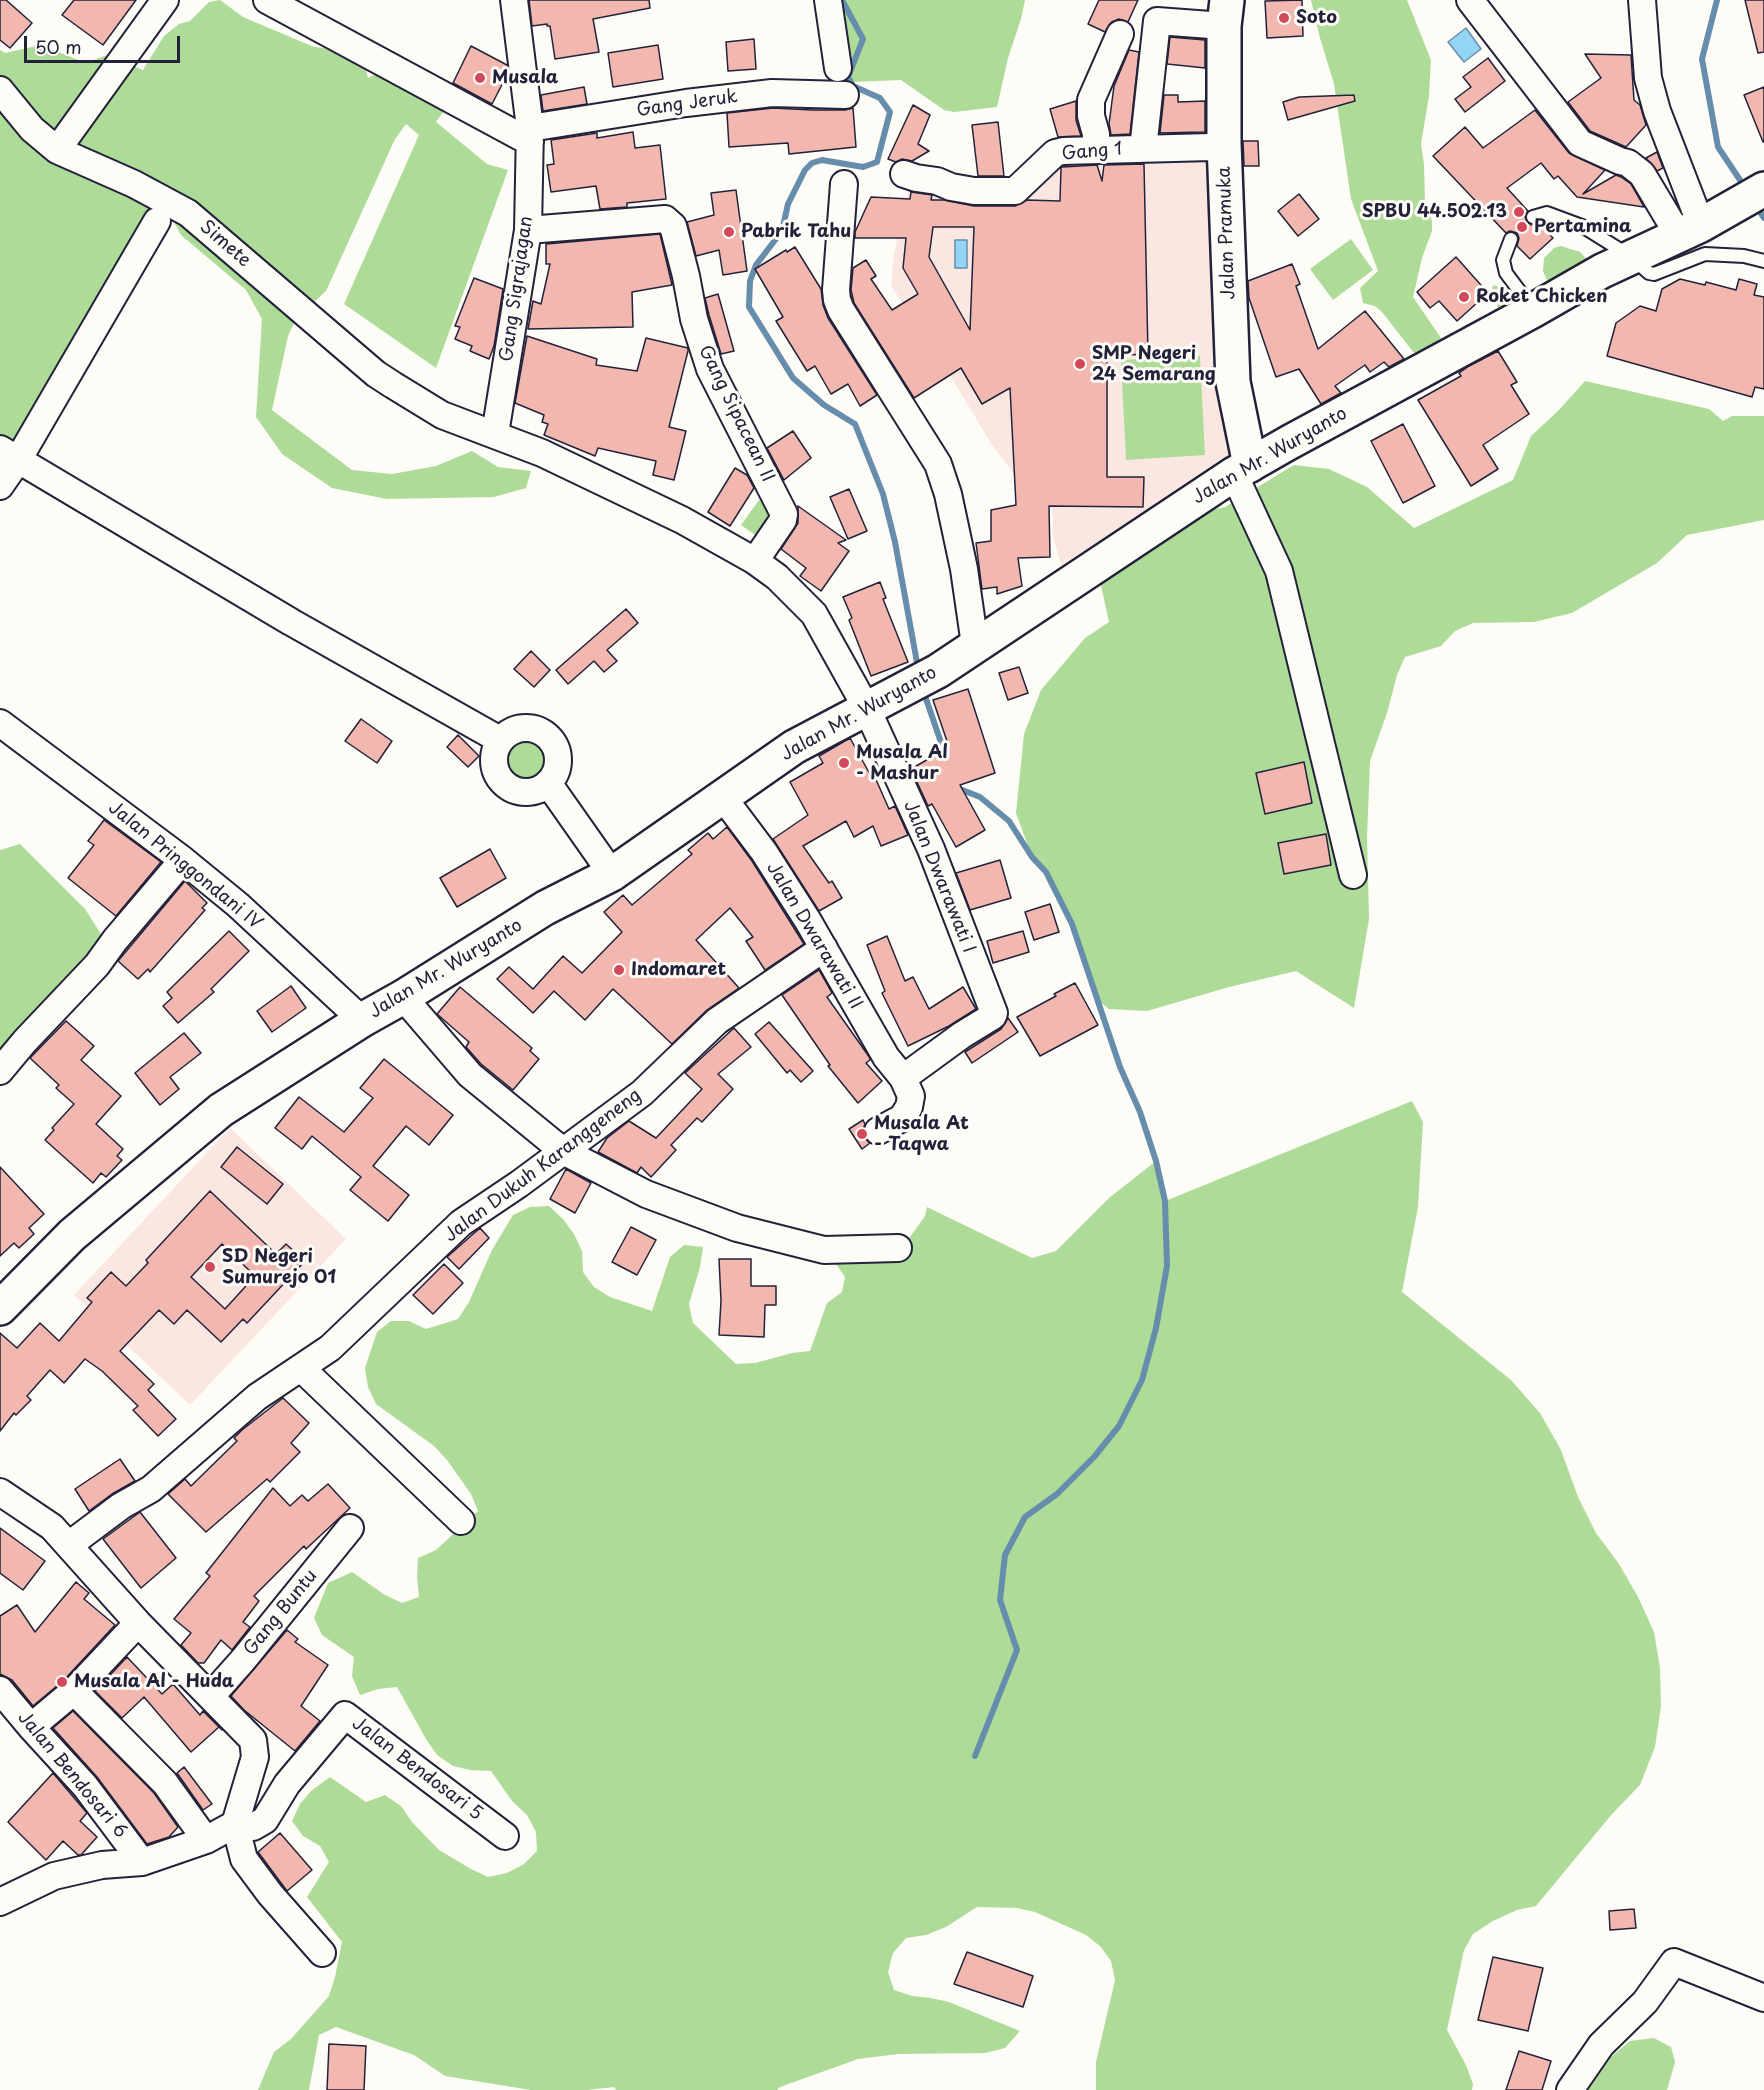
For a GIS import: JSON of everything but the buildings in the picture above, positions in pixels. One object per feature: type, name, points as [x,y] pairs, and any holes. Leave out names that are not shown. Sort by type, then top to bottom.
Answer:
[{"type":"main road","name":"Jalan Pramuka","points":[[1225,13],[1224,153],[1233,382],[1242,470]]},
{"type":"main road","name":"Jalan Mr. Wuryanto","points":[[0,1307],[72,1234],[221,1110],[362,1020],[545,908],[612,874],[794,747],[938,671],[1242,470],[1630,256],[1698,226],[1764,189]]},
{"type":"street","points":[[57,150],[165,0]]},
{"type":"street","points":[[267,0],[530,135]]},
{"type":"street","name":"Gang Sigrajagan","points":[[495,434],[528,230],[530,135],[514,0]]},
{"type":"street","points":[[828,0],[838,68]]},
{"type":"street","points":[[1470,0],[1580,143],[1628,163],[1698,226]]},
{"type":"street","points":[[1642,0],[1648,78],[1657,111],[1698,226]]},
{"type":"street","points":[[1144,140],[1157,21],[1225,13]]},
{"type":"street","points":[[1096,150],[1091,100],[1120,34]]},
{"type":"street","name":"Simete","points":[[0,90],[32,129],[57,150],[134,184],[188,213],[376,374],[442,415],[542,453],[682,520],[755,561]]},
{"type":"street","name":"Gang Jeruk","points":[[530,135],[686,103],[772,93],[845,95]]},
{"type":"street","name":"Gang 1","points":[[904,174],[974,191],[1015,191],[1055,153],[1063,151],[1211,147],[1224,153]]},
{"type":"street","points":[[844,184],[837,300],[938,464],[948,494],[964,569],[975,645]]},
{"type":"street","name":"Gang Sipacean II","points":[[528,230],[665,219],[673,226],[694,320],[710,369],[784,514],[783,520],[755,561]]},
{"type":"street","points":[[0,486],[9,454],[157,221]]},
{"type":"street","points":[[9,454],[291,622],[500,740]]},
{"type":"street","points":[[1242,470],[1279,571],[1353,875]]},
{"type":"street","name":"Jalan Dwarawati I","points":[[755,561],[777,577],[814,614],[867,709],[931,849],[994,1013],[993,1016],[903,1077]]},
{"type":"street","name":"Jalan Pringgondani IV","points":[[0,723],[183,860],[238,905],[362,1020]]},
{"type":"street","points":[[518,728],[529,728],[539,730],[548,736],[554,744],[558,765],[548,783],[536,791],[522,792],[509,788],[499,779],[494,766],[494,752],[500,740],[508,732],[518,728]]},
{"type":"street","points":[[548,783],[612,874]]},
{"type":"street","name":"Jalan Dwarawati II","points":[[722,796],[764,852],[824,948],[886,1057],[903,1077]]},
{"type":"street","points":[[0,1071],[25,1041],[97,965],[115,940],[183,860]]},
{"type":"street","name":"Jalan Dukuh Karanggeneng","points":[[69,1545],[121,1506],[151,1489],[257,1397],[330,1348],[461,1223],[642,1093],[717,1021],[824,948]]},
{"type":"street","points":[[403,997],[470,1075],[563,1151],[646,1194],[737,1228],[824,1250],[898,1248]]},
{"type":"street","points":[[878,1131],[902,1118],[909,1107],[911,1096],[903,1077]]},
{"type":"street","points":[[301,1368],[461,1521]]},
{"type":"street","points":[[0,1492],[52,1527],[138,1623],[253,1740],[255,1757],[235,1824],[244,1859],[270,1894],[322,1953]]},
{"type":"street","name":"Gang Buntu","points":[[211,1696],[350,1528]]},
{"type":"street","points":[[31,1727],[74,1691],[138,1623]]},
{"type":"street","name":"Jalan Bendosari 6","points":[[0,1690],[85,1786],[142,1862]]},
{"type":"street","points":[[74,1691],[165,1783],[206,1840]]},
{"type":"street","name":"Jalan Bendosari 5","points":[[235,1824],[253,1827],[265,1820],[287,1784],[345,1715],[505,1836]]},
{"type":"street","points":[[0,1902],[54,1876],[102,1865],[142,1862],[206,1840],[235,1824]]},
{"type":"street","points":[[1570,2090],[1601,2045],[1645,2002],[1674,1962],[1764,1998]]},
{"type":"lane","points":[[1533,217],[1547,213],[1582,226],[1630,256],[1646,273],[1654,274],[1705,254],[1744,256],[1764,261]]},
{"type":"lane","points":[[1511,239],[1503,260],[1506,273],[1533,310]]},
{"type":"shaded area","name":"SMP Negeri 24 Semarang","points":[[1212,153],[1217,286],[1216,377],[1231,460],[1061,565],[1053,536],[1051,479],[1014,474],[992,445],[936,352],[891,286],[894,253],[910,184],[975,196],[1057,156]]},
{"type":"shaded area","name":"SD Negeri Sumurejo 01","points":[[230,1128],[346,1239],[190,1405],[74,1295]]},
{"type":"green space","points":[[220,0],[243,17],[358,63],[366,70],[368,78],[376,74],[446,108],[436,122],[487,164],[508,170],[436,368],[344,304],[419,135],[406,124],[395,139],[326,291],[296,319],[288,336],[272,410],[352,470],[392,474],[436,466],[472,451],[498,467],[531,471],[526,488],[494,497],[387,499],[332,488],[282,454],[256,417],[262,319],[246,290],[181,235],[171,217],[159,204],[17,448],[0,439],[0,50],[5,53],[41,45],[86,63],[107,55],[143,70],[164,36],[179,24],[190,21],[209,2]]},
{"type":"green space","points":[[836,0],[1025,0],[997,107],[954,112],[944,110],[901,80],[852,82]]},
{"type":"green space","points":[[1311,0],[1407,0],[1431,60],[1429,96],[1421,144],[1425,202],[1432,221],[1432,231],[1422,258],[1413,297],[1441,338],[1434,346],[1414,353],[1382,312],[1375,306],[1363,303],[1360,288],[1378,271],[1351,199],[1334,84]]},
{"type":"green space","points":[[1351,239],[1373,270],[1333,300],[1310,269]]},
{"type":"green space","points":[[1561,246],[1580,252],[1594,267],[1550,288],[1543,271],[1544,258],[1554,248]]},
{"type":"green space","points":[[1494,285],[1501,288],[1514,304],[1499,311],[1492,288]]},
{"type":"green space","points":[[1200,356],[1205,455],[1126,460],[1121,360]]},
{"type":"green space","points":[[1585,381],[1709,409],[1723,421],[1732,416],[1764,416],[1764,520],[1687,535],[1657,563],[1572,613],[1534,622],[1473,623],[1455,631],[1441,646],[1405,657],[1397,675],[1387,713],[1370,761],[1367,837],[1369,919],[1354,1008],[1296,971],[1229,987],[1147,1011],[1109,1009],[1100,1002],[1072,924],[1046,872],[1032,857],[1016,813],[1024,734],[1041,690],[1085,638],[1109,622],[1100,581],[1193,514],[1225,507],[1294,465],[1329,469],[1367,487],[1414,528],[1513,480],[1531,436]]},
{"type":"green space","points":[[759,500],[776,512],[758,537],[741,525]]},
{"type":"green space","points":[[526,734],[544,741],[551,759],[544,777],[526,784],[508,777],[501,759],[508,741]]},
{"type":"green space","points":[[20,844],[85,909],[101,934],[95,947],[0,1054],[0,850]]},
{"type":"green space","points":[[1412,1101],[1423,1122],[1418,1207],[1402,1292],[1511,1380],[1540,1413],[1561,1450],[1578,1497],[1596,1533],[1619,1564],[1638,1597],[1654,1632],[1660,1668],[1661,1706],[1655,1747],[1640,1785],[1612,1814],[1536,1906],[1517,1910],[1493,1921],[1473,1934],[1464,1950],[1447,2030],[1466,2065],[1473,2084],[1472,2090],[1096,2090],[1096,2062],[1115,1980],[1111,1961],[1100,1946],[1086,1935],[1035,1912],[1017,1908],[977,1907],[946,1927],[926,1935],[906,1938],[893,1953],[888,1972],[894,1990],[912,1996],[949,2002],[1020,2031],[1005,2048],[985,2053],[898,2054],[858,2059],[777,2090],[616,2090],[614,2087],[587,2090],[531,2090],[445,2076],[414,2055],[336,2027],[319,2035],[309,2090],[258,2090],[274,2052],[291,2039],[329,1996],[342,1942],[307,1897],[329,1862],[320,1846],[303,1836],[292,1821],[300,1804],[311,1791],[330,1777],[366,1802],[385,1795],[401,1806],[412,1822],[439,1850],[488,1877],[507,1873],[524,1864],[537,1851],[536,1832],[527,1815],[512,1801],[491,1771],[453,1766],[437,1755],[397,1687],[378,1689],[360,1695],[352,1676],[354,1657],[322,1635],[314,1618],[328,1583],[352,1572],[385,1595],[402,1603],[419,1597],[418,1558],[436,1550],[478,1511],[471,1494],[434,1446],[376,1404],[368,1387],[365,1368],[377,1332],[391,1321],[409,1321],[426,1329],[458,1319],[469,1302],[492,1250],[513,1215],[530,1207],[549,1206],[574,1234],[582,1251],[583,1272],[594,1287],[610,1297],[652,1311],[670,1257],[684,1245],[703,1247],[700,1267],[689,1304],[693,1323],[736,1364],[755,1363],[792,1353],[810,1351],[827,1303],[842,1292],[845,1277],[836,1264],[898,1254],[925,1216],[927,1207],[1032,1258],[1056,1251],[1109,1198],[1156,1161],[1165,1201]]},
{"type":"green space","points":[[1654,2038],[1671,2047],[1675,2062],[1667,2090],[1579,2090],[1583,2080],[1630,2041]]},
{"type":"water","points":[[1466,28],[1481,49],[1464,62],[1448,42]]},
{"type":"water","points":[[955,240],[967,240],[967,268],[955,268]]},
{"type":"waterway","points":[[842,0],[863,39],[848,77],[853,86],[880,98],[890,112],[877,162],[863,167],[822,160],[812,163],[805,170],[788,204],[782,231],[756,265],[750,281],[749,307],[793,378],[824,405],[855,424],[883,494],[895,542],[918,668]]},
{"type":"waterway","points":[[1717,0],[1702,59],[1718,147],[1746,189]]},
{"type":"waterway","points":[[1756,206],[1764,218]]},
{"type":"waterway","points":[[924,693],[946,757]]},
{"type":"waterway","points":[[958,785],[960,789],[980,797],[1009,821],[1032,857],[1046,872],[1072,924],[1120,1067],[1140,1112],[1156,1161],[1165,1201],[1167,1266],[1156,1328],[1142,1380],[1119,1426],[1094,1457],[1057,1494],[1025,1517],[1005,1555],[1000,1600],[1017,1650],[975,1756]]},
{"type":"place","name":"Soto","points":[[1284,18]]},
{"type":"place","name":"Musala","points":[[480,78]]},
{"type":"place","name":"SPBU 44.502.13","points":[[1519,212]]},
{"type":"place","name":"Pertamina","points":[[1522,227]]},
{"type":"place","name":"Pabrik Tahu","points":[[729,232]]},
{"type":"place","name":"Roket Chicken","points":[[1464,297]]},
{"type":"place","name":"SMP Negeri 24 Semarang","points":[[1080,364]]},
{"type":"place","name":"Musala Al - Mashur","points":[[844,763]]},
{"type":"place","name":"Indomaret","points":[[619,970]]},
{"type":"place","name":"Musala At - Taqwa","points":[[862,1134]]},
{"type":"place","name":"SD Negeri Sumurejo 01","points":[[210,1267]]},
{"type":"place","name":"Musala Al - Huda","points":[[62,1682]]}]
